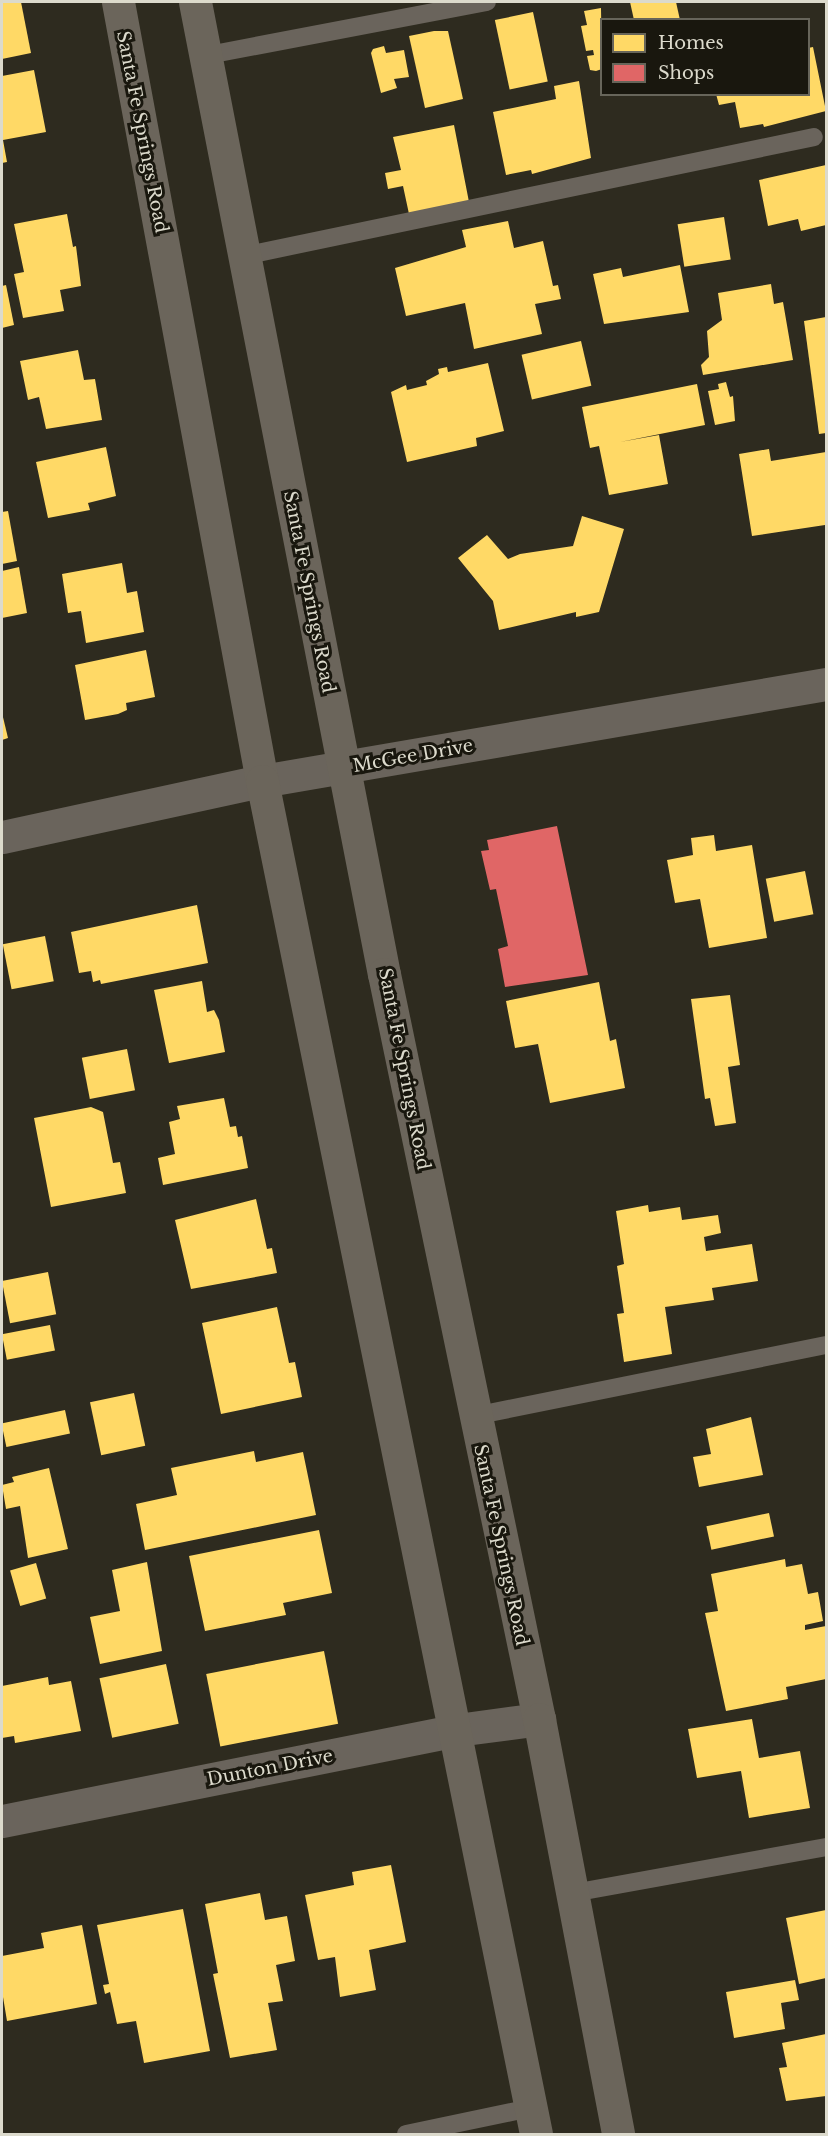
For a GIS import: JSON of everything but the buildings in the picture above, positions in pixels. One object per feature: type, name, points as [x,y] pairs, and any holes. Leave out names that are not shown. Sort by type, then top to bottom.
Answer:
[{"type":"main road","name":"Santa Fe Springs Road","points":[[118,2],[262,781],[457,1730],[533,2121]]},
{"type":"main road","name":"Santa Fe Springs Road","points":[[195,2],[203,56],[344,768],[474,1416],[539,1719],[618,2134]]},
{"type":"street","name":"McGee Drive","points":[[2,837],[262,781],[826,684]]},
{"type":"street","name":"Dunton Drive","points":[[2,1821],[457,1730],[539,1719]]},
{"type":"lane","points":[[203,56],[488,2]]},
{"type":"lane","points":[[243,256],[813,137]]},
{"type":"lane","points":[[474,1416],[826,1345]]},
{"type":"lane","points":[[573,1893],[826,1847]]},
{"type":"lane","points":[[406,2134],[533,2121]]}]
